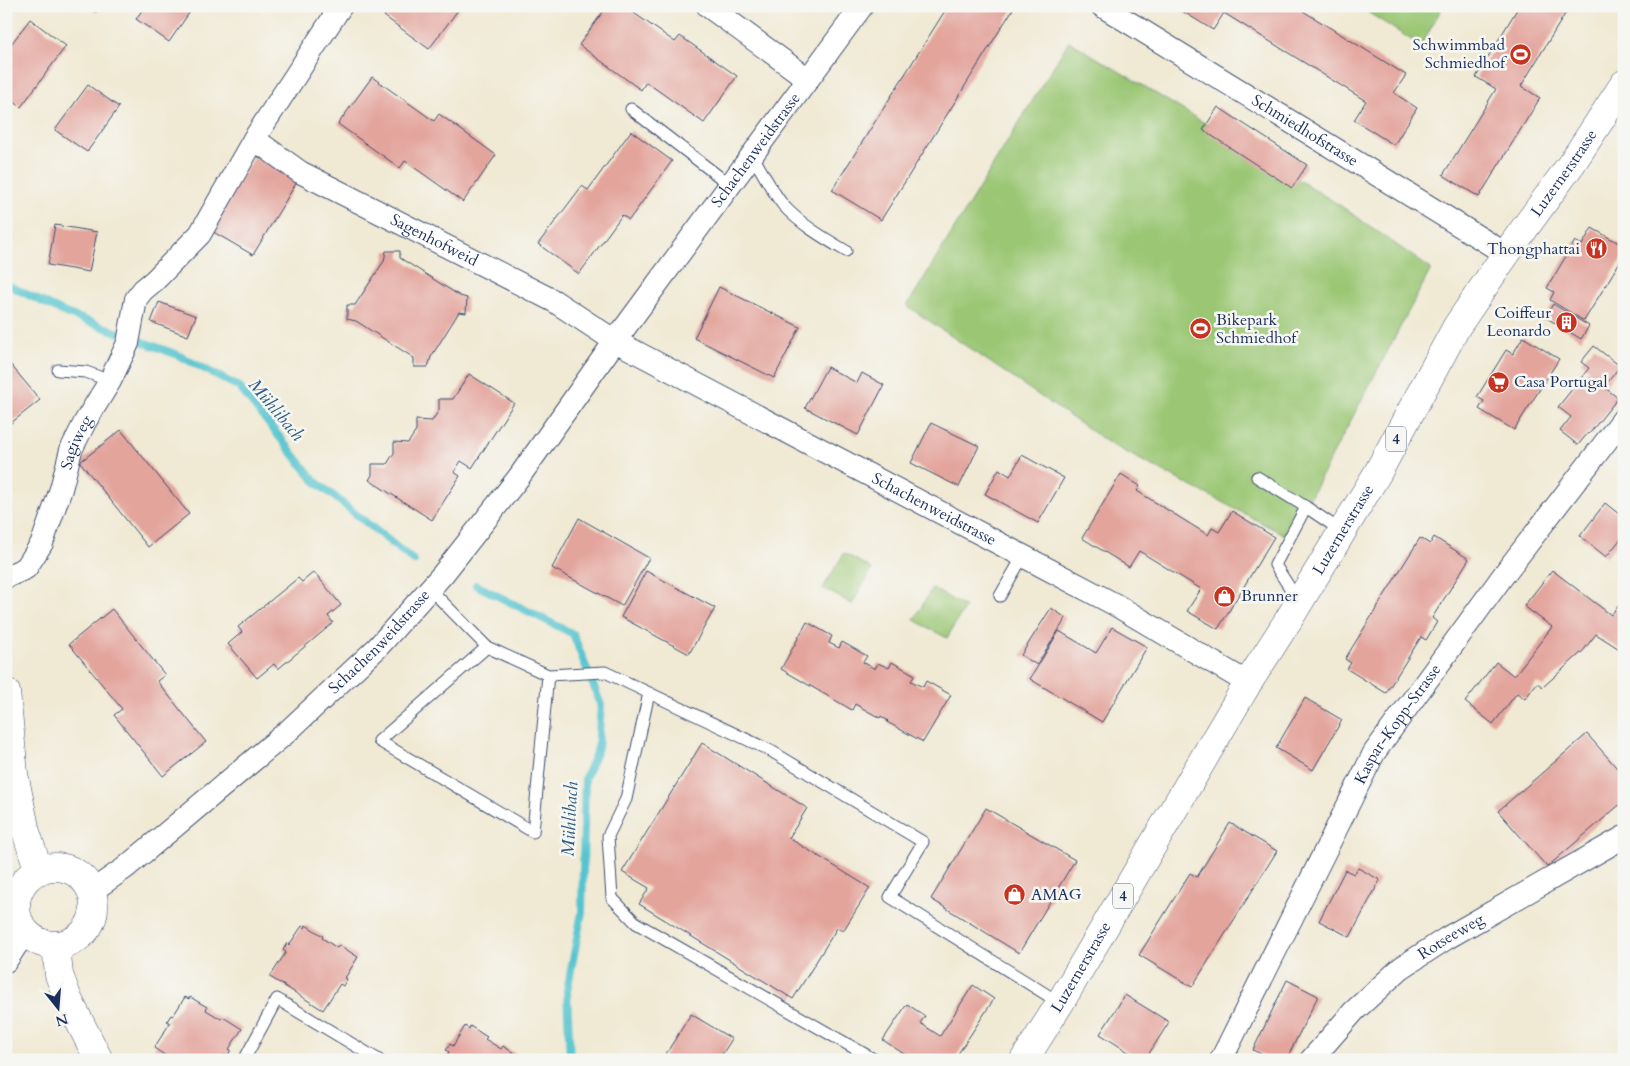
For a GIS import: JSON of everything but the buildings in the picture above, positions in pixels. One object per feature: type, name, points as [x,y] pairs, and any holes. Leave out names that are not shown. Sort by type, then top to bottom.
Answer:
[{"type":"main road","name":"Luzernerstrasse","points":[[1024,1060],[1060,1003],[1248,683],[1343,532],[1377,474],[1457,326],[1572,163],[1624,84]]},
{"type":"main road","points":[[6,692],[14,774],[26,832],[39,870]]},
{"type":"main road","points":[[51,867],[64,868],[76,872],[85,880],[92,891],[95,906],[92,921],[84,934],[71,942],[56,946],[34,940],[25,932],[18,920],[16,905],[19,891],[27,879],[39,870],[51,867]]},
{"type":"main road","points":[[56,946],[58,974],[64,991],[99,1060]]},
{"type":"street","points":[[254,139],[341,6]]},
{"type":"street","points":[[708,6],[808,79]]},
{"type":"street","name":"Schachenweidstrasse","points":[[92,891],[125,868],[287,732],[377,648],[444,574],[519,477],[615,341],[862,6]]},
{"type":"street","name":"Schmiedhofstrasse","points":[[1102,6],[1506,254]]},
{"type":"street","name":"Sagiweg","points":[[6,578],[26,568],[42,543],[61,489],[72,450],[84,422],[110,381],[128,344],[136,299],[200,234],[254,139]]},
{"type":"street","name":"Sagenhofweid","points":[[254,139],[300,172],[554,301],[615,341]]},
{"type":"street","name":"Schachenweidstrasse","points":[[615,341],[1114,604],[1248,683]]},
{"type":"street","name":"Kaspar-Kopp-Strasse","points":[[1221,1060],[1374,753],[1505,573],[1624,418]]},
{"type":"street","name":"Rotseeweg","points":[[1311,1060],[1354,1011],[1401,968],[1447,938],[1620,836]]},
{"type":"street","points":[[6,961],[25,932]]},
{"type":"lane","points":[[631,109],[730,185]]},
{"type":"lane","points":[[752,155],[783,205],[802,222],[846,251]]},
{"type":"lane","points":[[58,370],[86,372],[110,381]]},
{"type":"lane","points":[[1257,477],[1343,532]]},
{"type":"lane","points":[[1299,602],[1275,565],[1306,507]]},
{"type":"lane","points":[[1000,596],[1023,556]]},
{"type":"lane","points":[[430,589],[487,647],[548,675],[572,672],[605,672],[771,751],[923,842],[890,897],[1060,1003]]},
{"type":"lane","points":[[487,647],[379,741],[533,832],[548,675]]},
{"type":"lane","points":[[649,693],[626,799],[608,836],[612,898],[636,922],[875,1060]]},
{"type":"lane","points":[[244,1060],[277,999],[378,1060]]},
{"type":"green space","points":[[1358,6],[1443,6],[1421,46]]},
{"type":"green space","points":[[1069,41],[1338,204],[1431,269],[1289,537],[1112,445],[907,306]]},
{"type":"green space","points":[[844,553],[872,569],[852,604],[823,588]]},
{"type":"green space","points":[[932,588],[965,607],[947,638],[914,620]]},
{"type":"waterway","name":"Mühlibach","points":[[6,284],[63,312],[178,355],[239,387],[315,481],[414,561]]},
{"type":"waterway","name":"Mühlibach","points":[[476,585],[573,634],[601,705],[598,748],[585,778],[582,912],[567,991],[570,1060]]},
{"type":"place","name":"Schwimmbad Schmiedhof","points":[[1521,54]]},
{"type":"place","name":"Thongphattai","points":[[1596,249]]},
{"type":"place","name":"Coiffeur Leonardo","points":[[1567,322]]},
{"type":"place","name":"Bikepark Schmiedhof","points":[[1200,329]]},
{"type":"place","name":"Casa Portugal","points":[[1498,382]]},
{"type":"place","name":"Brunner","points":[[1225,596]]},
{"type":"place","name":"AMAG","points":[[1015,895]]}]
